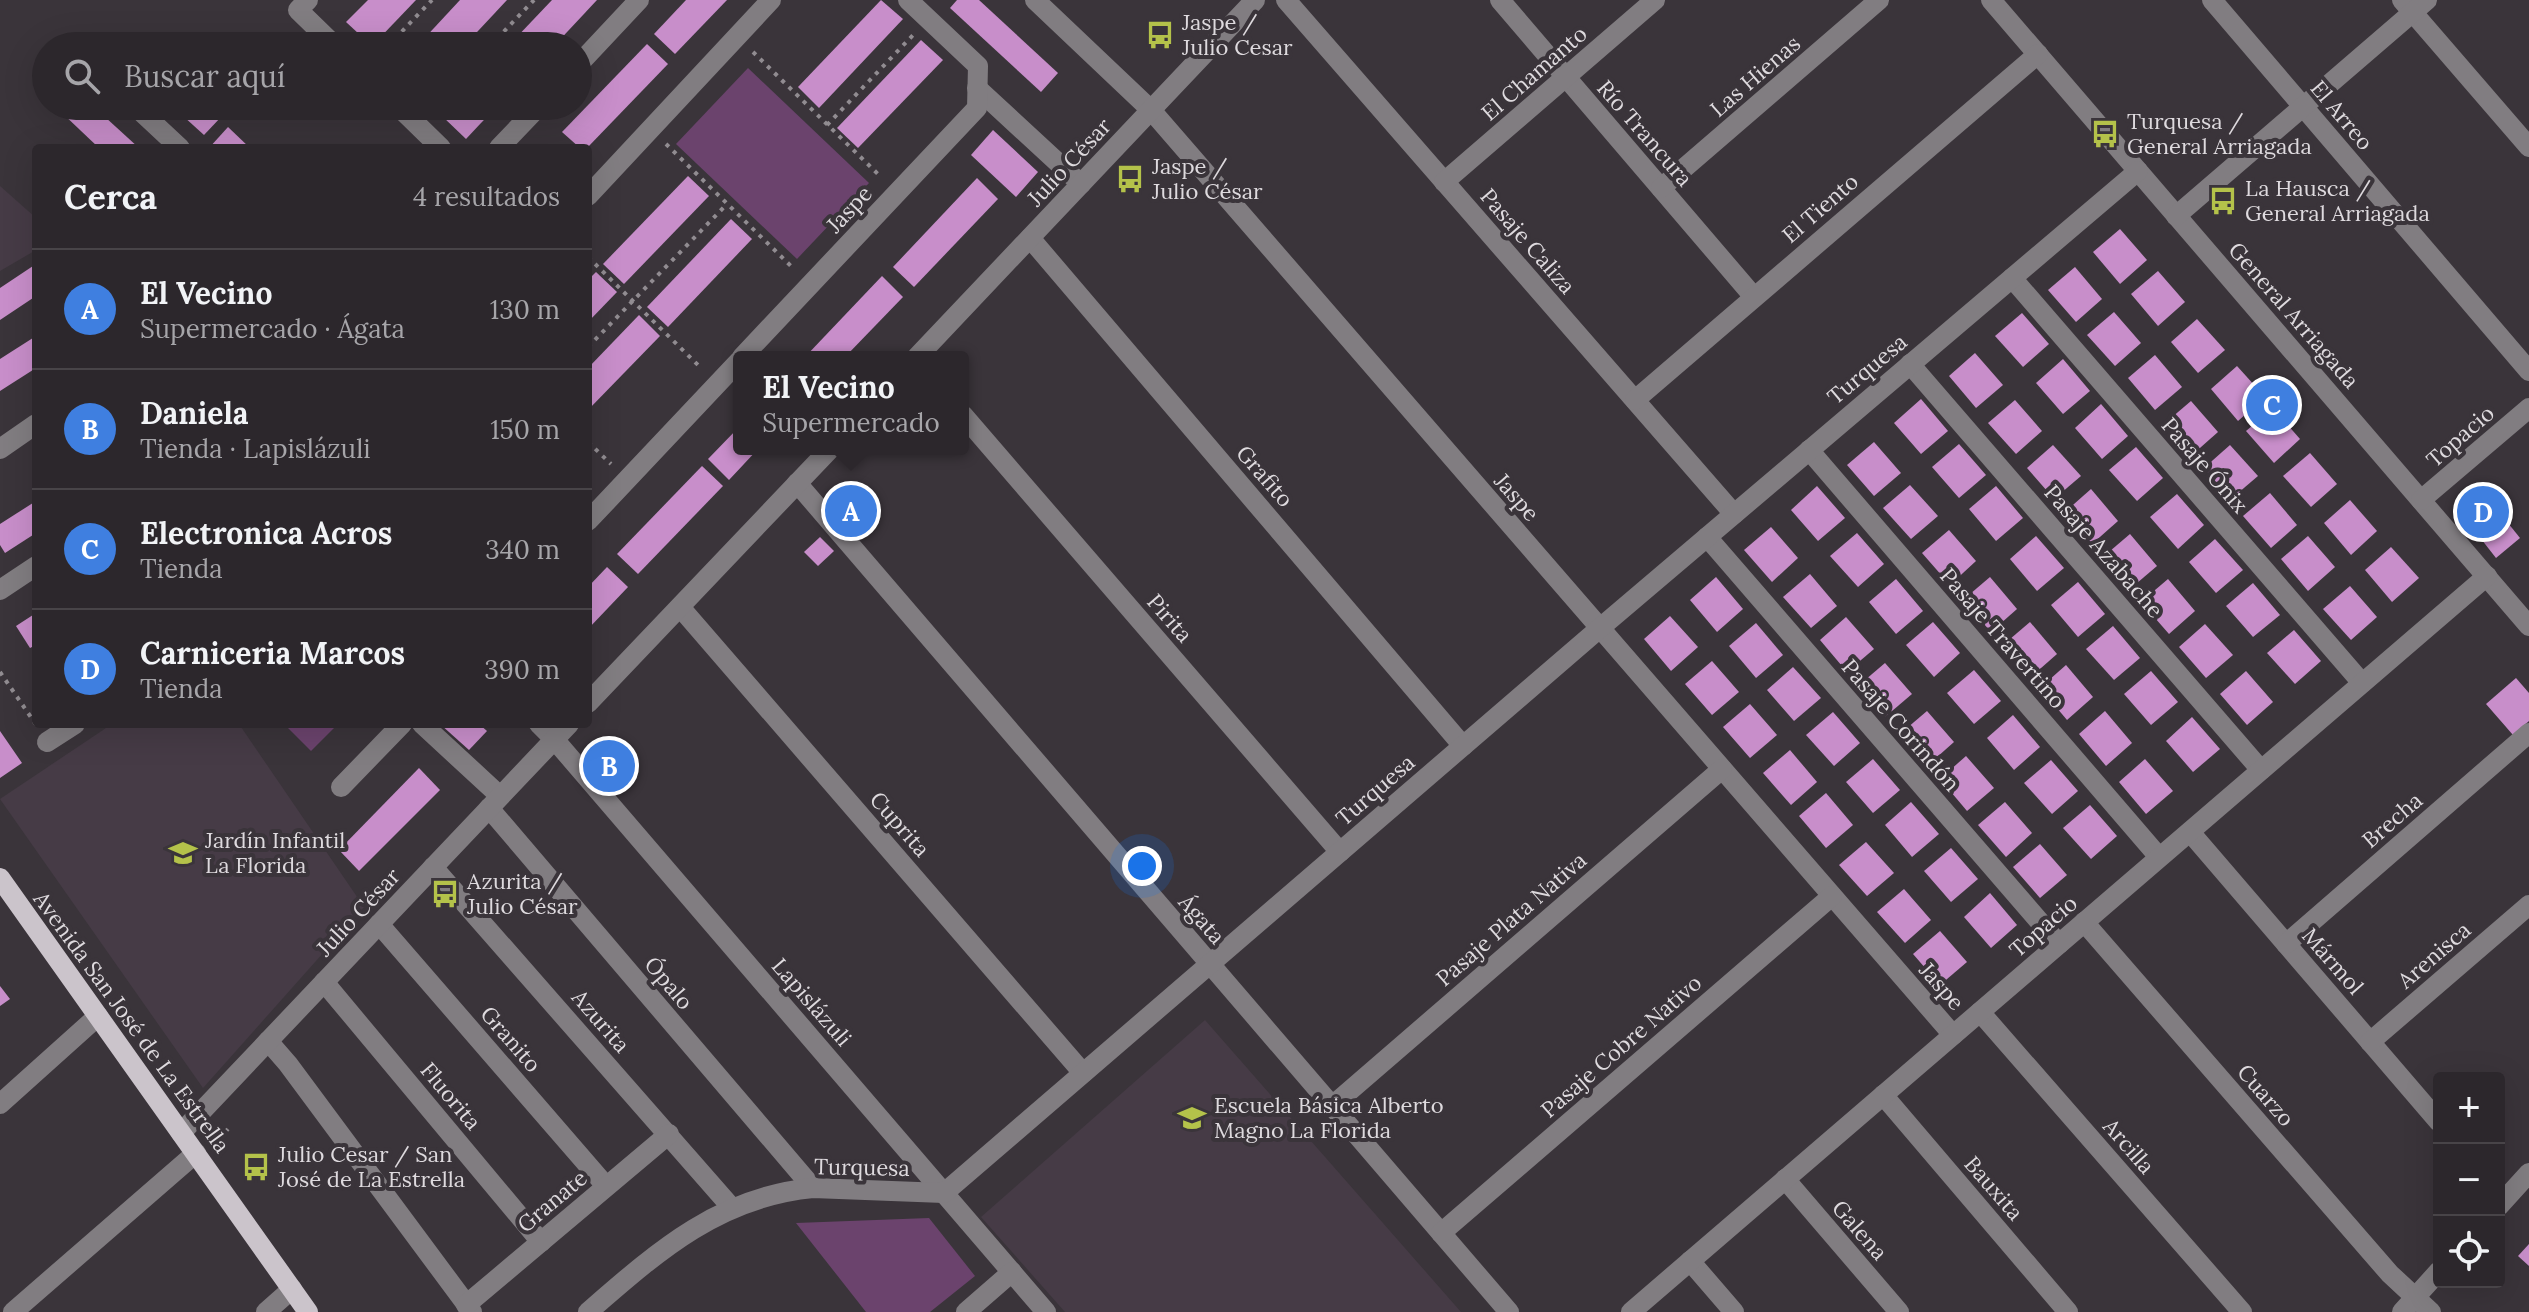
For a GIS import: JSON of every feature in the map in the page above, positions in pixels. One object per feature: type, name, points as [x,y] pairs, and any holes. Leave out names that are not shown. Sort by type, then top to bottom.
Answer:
[{"type":"main road","name":"Avenida San José de La Estrella","points":[[0,878],[308,1312]]},
{"type":"street","points":[[592,50],[639,0]]},
{"type":"street","points":[[592,192],[771,0]]},
{"type":"street","points":[[908,0],[978,66],[977,88],[1081,184]]},
{"type":"street","name":"Jaspe","points":[[1035,0],[1151,110],[1953,1035]]},
{"type":"street","name":"Pasaje Caliza","points":[[1286,0],[1734,514]]},
{"type":"street","name":"Río Trancura","points":[[1500,0],[1754,297]]},
{"type":"street","name":"El Chamanto","points":[[1444,182],[1655,0]]},
{"type":"street","name":"Las Hienas","points":[[1661,188],[1879,0]]},
{"type":"street","name":"General Arriagada","points":[[1991,0],[2529,626]]},
{"type":"street","name":"El Arreo","points":[[2212,0],[2529,371]]},
{"type":"street","name":"Julio César","points":[[923,351],[1253,1]]},
{"type":"street","points":[[298,3],[323,32]]},
{"type":"street","points":[[2176,216],[2414,4],[2529,147]]},
{"type":"street","name":"El Tiento","points":[[1635,400],[2038,54]]},
{"type":"street","name":"Jaspe","points":[[748,351],[977,108],[977,88]]},
{"type":"street","points":[[150,120],[176,144]]},
{"type":"street","points":[[412,120],[437,144]]},
{"type":"street","points":[[503,144],[526,120]]},
{"type":"street","name":"Turquesa","points":[[588,1312],[674,1241],[732,1208],[769,1194],[813,1188],[944,1193],[1600,628],[2138,171]]},
{"type":"street","name":"Grafito","points":[[1030,238],[1463,746]]},
{"type":"street","name":"Pasaje Ónix","points":[[2012,278],[2362,683]]},
{"type":"street","name":"Pasaje Azabache","points":[[1910,364],[2261,770]]},
{"type":"street","name":"Jaspe","points":[[592,517],[733,367]]},
{"type":"street","name":"Topacio","points":[[2421,500],[2529,408]]},
{"type":"street","name":"Pirita","points":[[969,422],[1340,852]]},
{"type":"street","points":[[0,449],[32,427]]},
{"type":"street","name":"Pasaje Travertino","points":[[1809,450],[2159,857]]},
{"type":"street","points":[[592,699],[824,455]]},
{"type":"street","name":"Ágata","points":[[797,483],[1509,1312]]},
{"type":"street","name":"Pasaje Corindón","points":[[1707,537],[2059,944]]},
{"type":"street","points":[[0,590],[32,569]]},
{"type":"street","name":"Topacio","points":[[1631,1312],[2487,576]]},
{"type":"street","name":"Cuprita","points":[[680,607],[1083,1073]]},
{"type":"street","points":[[47,742],[69,728]]},
{"type":"street","points":[[341,787],[398,728]]},
{"type":"street","name":"Ópalo","points":[[426,728],[494,802],[813,1188]]},
{"type":"street","name":"Julio César","points":[[181,1133],[561,732]]},
{"type":"street","name":"Lapislázuli","points":[[561,732],[1046,1312]]},
{"type":"street","name":"Brecha","points":[[2286,944],[2529,733]]},
{"type":"street","name":"Pasaje Plata Nativa","points":[[1332,1106],[1722,769]]},
{"type":"street","name":"Mármol","points":[[2190,832],[2433,1115]]},
{"type":"street","name":"Azurita","points":[[433,867],[732,1208]]},
{"type":"street","name":"Pasaje Cobre Nativo","points":[[1441,1233],[1832,896]]},
{"type":"street","name":"Arenisca","points":[[2370,1042],[2529,905]]},
{"type":"street","name":"Cuarzo","points":[[2084,922],[2390,1274],[2408,1305],[2431,1312]]},
{"type":"street","name":"Granito","points":[[379,924],[606,1186]]},
{"type":"street","name":"Fluorita","points":[[324,982],[541,1242]]},
{"type":"street","name":"Arcilla","points":[[1980,1012],[2242,1312]]},
{"type":"street","points":[[0,1104],[98,1016]]},
{"type":"street","points":[[268,1041],[469,1308]]},
{"type":"street","name":"Bauxita","points":[[1883,1095],[2068,1312]]},
{"type":"street","name":"Granate","points":[[469,1308],[541,1242],[669,1134]]},
{"type":"street","points":[[13,1312],[196,1153]]},
{"type":"street","points":[[2505,1195],[2528,1175]]},
{"type":"street","name":"Galena","points":[[1785,1179],[1899,1312]]},
{"type":"street","points":[[1690,1261],[1734,1312]]},
{"type":"street","points":[[966,1312],[1012,1272]]},
{"type":"street","points":[[2408,1305],[2433,1278]]},
{"type":"street","points":[[266,1312],[292,1289]]},
{"type":"path","points":[[401,32],[432,0]]},
{"type":"path","points":[[503,32],[534,0]]},
{"type":"path","points":[[827,125],[928,19]]},
{"type":"path","points":[[737,37],[897,193]]},
{"type":"path","points":[[650,129],[810,285]]},
{"type":"path","points":[[592,343],[727,204]]},
{"type":"path","points":[[592,261],[717,384]]},
{"type":"path","points":[[592,446],[626,480]]},
{"type":"path","points":[[0,672],[32,720]]},
{"type":"path","points":[[38,728],[47,742]]},
{"type":"shaded area","points":[[748,68],[869,183],[797,259],[676,144]]},
{"type":"shaded area","points":[[0,186],[32,214],[32,252],[0,271]]},
{"type":"shaded area","name":"Jardín Infantil La Florida","points":[[106,728],[242,728],[364,907],[203,1088],[0,799]]},
{"type":"shaded area","points":[[288,728],[334,728],[311,751]]},
{"type":"shaded area","name":"Escuela Básica Alberto Magno La Florida","points":[[1205,1020],[1461,1312],[1065,1312],[981,1217]]},
{"type":"shaded area","points":[[929,1218],[975,1276],[930,1312],[866,1312],[796,1223]]},
{"type":"building","points":[[368,0],[416,0],[385,32],[357,32],[346,22]]},
{"type":"building","points":[[460,0],[507,0],[477,32],[430,32]]},
{"type":"building","points":[[552,0],[597,0],[567,32],[522,32]]},
{"type":"building","points":[[686,0],[727,0],[675,54],[654,34]]},
{"type":"building","points":[[881,0],[903,19],[819,108],[798,87]]},
{"type":"building","points":[[957,0],[979,0],[1058,73],[1041,92],[950,8]]},
{"type":"building","points":[[921,40],[943,60],[858,148],[837,128]]},
{"type":"building","points":[[647,44],[668,64],[591,144],[576,144],[562,132],[574,120],[592,120],[592,101]]},
{"type":"building","points":[[69,120],[108,120],[135,144],[95,144]]},
{"type":"building","points":[[187,120],[218,120],[204,135]]},
{"type":"building","points":[[446,120],[484,120],[466,139]]},
{"type":"building","points":[[228,127],[246,144],[213,144]]},
{"type":"building","points":[[993,130],[1038,172],[1016,197],[971,155]]},
{"type":"building","points":[[688,176],[709,196],[624,284],[603,264]]},
{"type":"building","points":[[977,178],[998,199],[914,287],[893,267]]},
{"type":"building","points":[[731,219],[752,239],[668,327],[647,307]]},
{"type":"building","points":[[2120,229],[2147,260],[2120,284],[2093,252]]},
{"type":"building","points":[[32,267],[32,299],[0,320],[0,288]]},
{"type":"building","points":[[2075,267],[2102,299],[2076,322],[2048,290]]},
{"type":"building","points":[[2158,271],[2185,302],[2158,326],[2131,294]]},
{"type":"building","points":[[596,272],[617,292],[592,318],[592,276]]},
{"type":"building","points":[[882,276],[903,297],[851,351],[811,351]]},
{"type":"building","points":[[2114,312],[2141,343],[2115,366],[2087,335]]},
{"type":"building","points":[[2022,313],[2049,344],[2023,367],[1995,336]]},
{"type":"building","points":[[639,315],[660,336],[592,406],[592,364]]},
{"type":"building","points":[[2197,319],[2225,350],[2198,373],[2171,342]]},
{"type":"building","points":[[32,339],[32,371],[0,391],[0,359]]},
{"type":"building","points":[[1975,353],[2003,385],[1976,408],[1949,376]]},
{"type":"building","points":[[2155,355],[2182,387],[2155,410],[2128,378]]},
{"type":"building","points":[[2063,359],[2090,391],[2063,414],[2036,383]]},
{"type":"building","points":[[2237,366],[2265,397],[2238,421],[2211,389]]},
{"type":"building","points":[[1921,399],[1948,431],[1921,454],[1894,423]]},
{"type":"building","points":[[2015,400],[2042,431],[2016,454],[1988,423]]},
{"type":"building","points":[[2191,401],[2218,432],[2192,455],[2164,424]]},
{"type":"building","points":[[2101,404],[2128,436],[2102,459],[2075,428]]},
{"type":"building","points":[[2273,408],[2300,439],[2274,463],[2246,431]]},
{"type":"building","points":[[733,433],[733,455],[752,455],[729,480],[708,459]]},
{"type":"building","points":[[1874,442],[1901,473],[1874,496],[1847,465]]},
{"type":"building","points":[[1959,444],[1986,475],[1959,498],[1932,467]]},
{"type":"building","points":[[2053,445],[2081,476],[2054,499],[2027,468]]},
{"type":"building","points":[[2230,445],[2258,476],[2231,499],[2204,468]]},
{"type":"building","points":[[2136,447],[2163,478],[2137,501],[2109,470]]},
{"type":"building","points":[[2310,453],[2337,484],[2311,507],[2283,476]]},
{"type":"building","points":[[702,466],[723,486],[638,574],[617,554]]},
{"type":"building","points":[[1910,485],[1938,516],[1911,539],[1883,508]]},
{"type":"building","points":[[1817,486],[1845,518],[1818,541],[1791,510]]},
{"type":"building","points":[[1996,486],[2023,518],[1996,541],[1969,509]]},
{"type":"building","points":[[2091,489],[2118,521],[2092,544],[2065,512]]},
{"type":"building","points":[[2270,493],[2297,525],[2271,548],[2243,516]]},
{"type":"building","points":[[2484,493],[2520,538],[2496,558],[2460,512]]},
{"type":"building","points":[[852,494],[867,509],[849,528],[834,512]]},
{"type":"building","points":[[2177,494],[2204,525],[2178,549],[2150,517]]},
{"type":"building","points":[[2350,500],[2377,531],[2351,555],[2324,523]]},
{"type":"building","points":[[32,504],[32,536],[5,553],[0,545],[0,524]]},
{"type":"building","points":[[1771,527],[1798,558],[1772,582],[1744,550]]},
{"type":"building","points":[[1949,530],[1976,561],[1950,585],[1922,553]]},
{"type":"building","points":[[1857,533],[1884,564],[1858,587],[1830,556]]},
{"type":"building","points":[[2130,534],[2157,566],[2130,589],[2103,557]]},
{"type":"building","points":[[2036,536],[2064,568],[2037,591],[2010,559]]},
{"type":"building","points":[[2308,536],[2335,567],[2308,591],[2281,559]]},
{"type":"building","points":[[820,537],[834,551],[818,566],[804,552]]},
{"type":"building","points":[[2215,539],[2243,570],[2216,593],[2189,562]]},
{"type":"building","points":[[2391,547],[2419,578],[2392,602],[2365,570]]},
{"type":"building","points":[[607,567],[628,587],[592,625],[592,583]]},
{"type":"building","points":[[1810,574],[1837,606],[1811,628],[1783,597]]},
{"type":"building","points":[[1716,577],[1743,609],[1717,632],[1690,600]]},
{"type":"building","points":[[1990,577],[2017,609],[1991,632],[1963,600]]},
{"type":"building","points":[[1896,579],[1923,611],[1896,634],[1869,602]]},
{"type":"building","points":[[2168,579],[2195,611],[2169,634],[2141,602]]},
{"type":"building","points":[[2078,582],[2105,614],[2078,637],[2051,605]]},
{"type":"building","points":[[2253,583],[2280,615],[2253,637],[2226,606]]},
{"type":"building","points":[[2350,586],[2377,617],[2351,640],[2323,609]]},
{"type":"building","points":[[32,616],[32,647],[30,648],[16,626]]},
{"type":"building","points":[[1670,616],[1698,647],[1671,671],[1644,639]]},
{"type":"building","points":[[1846,617],[1874,649],[1847,672],[1820,640]]},
{"type":"building","points":[[1933,622],[1960,653],[1934,677],[1906,645]]},
{"type":"building","points":[[2030,622],[2057,654],[2031,677],[2003,645]]},
{"type":"building","points":[[1756,623],[1783,655],[1756,678],[1729,646]]},
{"type":"building","points":[[2205,624],[2233,655],[2206,678],[2179,647]]},
{"type":"building","points":[[2113,626],[2140,658],[2114,680],[2086,649]]},
{"type":"building","points":[[2294,630],[2321,661],[2295,684],[2267,653]]},
{"type":"building","points":[[1712,661],[1739,692],[1712,715],[1685,684]]},
{"type":"building","points":[[1885,663],[1912,694],[1885,717],[1858,686]]},
{"type":"building","points":[[2066,665],[2093,697],[2067,720],[2040,688]]},
{"type":"building","points":[[1793,667],[1821,698],[1794,721],[1767,690]]},
{"type":"building","points":[[1974,670],[2001,701],[1974,724],[1947,693]]},
{"type":"building","points":[[2151,671],[2178,702],[2151,725],[2124,694]]},
{"type":"building","points":[[2246,671],[2273,702],[2247,725],[2220,694]]},
{"type":"building","points":[[2516,678],[2529,693],[2529,721],[2513,735],[2486,704]]},
{"type":"building","points":[[1750,704],[1777,735],[1750,758],[1723,727]]},
{"type":"building","points":[[1927,711],[1954,742],[1927,766],[1900,734]]},
{"type":"building","points":[[2105,711],[2132,743],[2106,766],[2079,734]]},
{"type":"building","points":[[1833,712],[1860,743],[1834,766],[1806,735]]},
{"type":"building","points":[[2013,715],[2040,747],[2014,770],[1987,738]]},
{"type":"building","points":[[2192,717],[2220,749],[2193,772],[2166,741]]},
{"type":"building","points":[[444,728],[484,728],[487,731],[469,750]]},
{"type":"building","points":[[0,731],[22,763],[0,778]]},
{"type":"building","points":[[1790,750],[1817,782],[1791,805],[1763,773]]},
{"type":"building","points":[[610,754],[621,765],[609,778],[597,766]]},
{"type":"building","points":[[1966,756],[1994,788],[1967,811],[1940,779]]},
{"type":"building","points":[[1873,759],[1900,790],[1873,813],[1846,782]]},
{"type":"building","points":[[2145,759],[2173,791],[2146,814],[2119,782]]},
{"type":"building","points":[[2051,760],[2078,791],[2052,814],[2024,783]]},
{"type":"building","points":[[419,768],[440,790],[359,871],[339,850]]},
{"type":"building","points":[[1826,793],[1853,825],[1826,848],[1799,816]]},
{"type":"building","points":[[1911,802],[1939,834],[1912,857],[1885,825]]},
{"type":"building","points":[[2005,802],[2032,833],[2006,857],[1978,825]]},
{"type":"building","points":[[2090,805],[2117,836],[2091,859],[2063,828]]},
{"type":"building","points":[[1866,842],[1894,873],[1867,896],[1839,865]]},
{"type":"building","points":[[2040,844],[2067,875],[2040,898],[2013,867]]},
{"type":"building","points":[[1951,848],[1978,879],[1951,902],[1924,871]]},
{"type":"building","points":[[1904,889],[1931,920],[1905,943],[1877,912]]},
{"type":"building","points":[[1990,893],[2017,925],[1991,948],[1964,917]]},
{"type":"building","points":[[1940,931],[1967,962],[1940,985],[1913,954]]},
{"type":"building","points":[[0,986],[10,999],[0,1006]]},
{"type":"building","points":[[2529,1244],[2529,1266],[2518,1256]]},
{"type":"place","name":"Jaspe / Julio Cesar","points":[[1160,35]]},
{"type":"place","name":"Turquesa / General Arriagada","points":[[2105,134]]},
{"type":"place","name":"Jaspe / Julio César","points":[[1130,179]]},
{"type":"place","name":"La Hausca / General Arriagada","points":[[2223,201]]},
{"type":"place","name":"Electronica Acros","points":[[2272,405]]},
{"type":"place","name":"El Vecino","points":[[851,511]]},
{"type":"place","name":"Carniceria Marcos","points":[[2483,512]]},
{"type":"place","name":"Daniela","points":[[609,766]]},
{"type":"place","name":"Jardín Infantil La Florida","points":[[183,853]]},
{"type":"place","name":"Azurita / Julio César","points":[[445,894]]},
{"type":"place","name":"Escuela Básica Alberto Magno La Florida","points":[[1192,1118]]},
{"type":"place","name":"Julio Cesar / San José de La Estrella","points":[[256,1167]]}]
